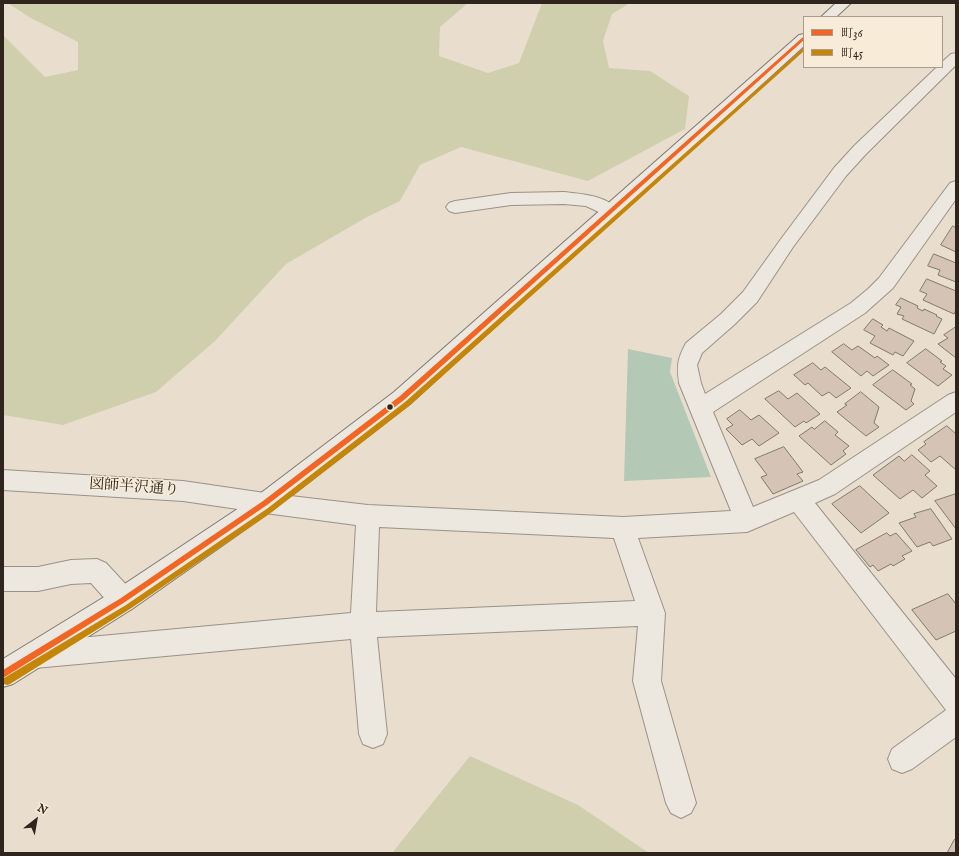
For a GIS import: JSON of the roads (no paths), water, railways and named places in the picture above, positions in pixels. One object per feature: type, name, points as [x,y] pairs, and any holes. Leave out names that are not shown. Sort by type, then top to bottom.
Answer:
[{"type":"street","points":[[829,16],[844,3]]},
{"type":"street","points":[[3,674],[123,600],[265,502],[402,398],[609,211],[803,39]]},
{"type":"street","points":[[747,521],[690,383],[687,365],[693,350],[750,297],[787,242],[840,172],[860,150],[956,57]]},
{"type":"street","points":[[701,408],[824,331],[875,294],[886,282],[956,187]]},
{"type":"street","points":[[455,207],[511,199],[564,198],[590,201],[609,211]]},
{"type":"street","name":"図師半沢通り","points":[[3,480],[183,491],[368,516],[623,528],[747,521],[827,487],[956,401]]},
{"type":"street","points":[[798,500],[956,701]]},
{"type":"street","points":[[368,516],[363,625],[373,734]]},
{"type":"street","points":[[623,528],[652,613],[647,681],[681,803]]},
{"type":"street","points":[[3,579],[38,579],[71,572],[97,571],[123,600]]},
{"type":"street","points":[[35,655],[363,625],[652,613]]},
{"type":"street","points":[[902,759],[956,720]]}]
